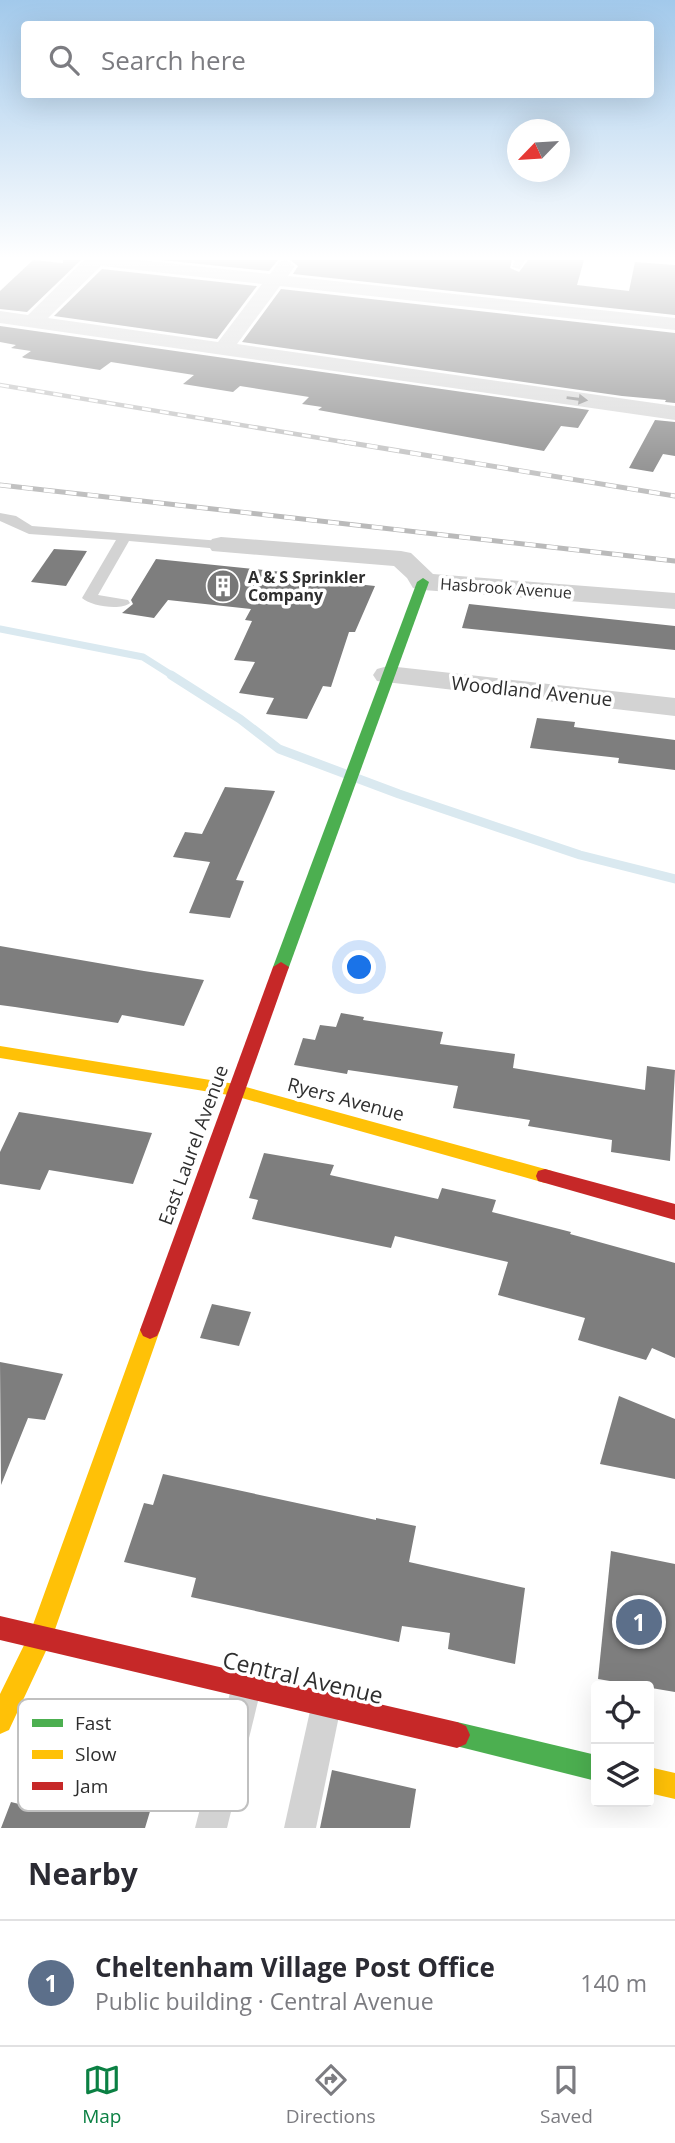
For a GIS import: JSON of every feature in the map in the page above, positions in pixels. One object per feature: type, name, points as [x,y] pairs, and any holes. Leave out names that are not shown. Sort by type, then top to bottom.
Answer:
[{"type":"street","points":[[197,345],[675,413]]},
{"type":"street","points":[[223,349],[226,345]]},
{"type":"street","name":"Hasbrook Avenue","points":[[221,545],[401,559],[419,574],[423,582],[675,601]]},
{"type":"street","name":"East Laurel Avenue","points":[[0,1721],[40,1638],[235,1090],[423,582]]},
{"type":"street","name":"Woodland Avenue","points":[[388,676],[675,707]]},
{"type":"street","name":"Ryers Avenue","points":[[0,1052],[235,1090],[675,1212]]},
{"type":"street","name":"Central Avenue","points":[[0,1628],[326,1707],[591,1767]]},
{"type":"street","points":[[654,1781],[675,1786]]},
{"type":"lane","points":[[0,517],[29,530],[221,545]]},
{"type":"lane","points":[[123,603],[89,597],[125,536]]},
{"type":"lane","points":[[243,1699],[246,1688]]},
{"type":"lane","points":[[300,1828],[326,1707]]},
{"type":"lane","points":[[211,1828],[215,1811]]},
{"type":"building","points":[[15,345],[135,345],[589,410],[578,428],[561,426],[544,451],[318,410],[322,407],[302,404],[309,397],[240,386],[233,392],[183,384],[194,375],[111,362],[100,370],[24,358],[22,357],[31,351],[11,348]]},
{"type":"building","points":[[265,345],[675,345],[675,403]]},
{"type":"building","points":[[655,420],[675,422],[675,456],[663,454],[653,472],[629,468]]},
{"type":"building","points":[[54,549],[87,551],[66,586],[31,582]]},
{"type":"building","points":[[156,559],[312,575],[310,579],[375,586],[355,632],[349,632],[331,687],[323,686],[307,719],[266,714],[274,698],[239,693],[255,662],[234,660],[252,621],[245,620],[251,609],[168,600],[154,618],[122,613],[133,604],[131,600]]},
{"type":"building","points":[[469,604],[675,626],[675,650],[462,628]]},
{"type":"building","points":[[537,718],[575,722],[574,727],[675,740],[675,770],[618,763],[619,758],[530,748]]},
{"type":"building","points":[[225,787],[275,791],[236,880],[244,881],[230,918],[189,913],[210,862],[173,857],[185,832],[202,834]]},
{"type":"building","points":[[0,946],[204,980],[184,1026],[122,1015],[118,1023],[0,1005]]},
{"type":"building","points":[[341,1013],[364,1017],[363,1020],[443,1032],[440,1044],[515,1054],[513,1068],[645,1090],[647,1066],[675,1070],[670,1161],[611,1152],[612,1140],[528,1126],[530,1120],[453,1108],[458,1086],[348,1070],[347,1074],[294,1065],[303,1038],[315,1040],[320,1025],[336,1027]]},
{"type":"building","points":[[19,1112],[152,1133],[133,1184],[49,1170],[40,1190],[0,1184],[0,1152]]},
{"type":"building","points":[[264,1153],[334,1165],[330,1175],[438,1199],[442,1188],[496,1200],[492,1212],[675,1263],[675,1358],[652,1348],[646,1360],[578,1340],[585,1318],[498,1295],[508,1262],[395,1236],[391,1248],[252,1219],[258,1200],[249,1198]]},
{"type":"building","points":[[212,1304],[251,1312],[239,1346],[200,1338]]},
{"type":"building","points":[[0,1362],[63,1374],[45,1420],[28,1418],[1,1485]]},
{"type":"building","points":[[619,1396],[675,1419],[675,1479],[600,1464]]},
{"type":"building","points":[[163,1474],[376,1520],[416,1526],[409,1562],[525,1588],[515,1664],[448,1649],[450,1633],[402,1626],[399,1642],[191,1597],[196,1578],[124,1562],[144,1503],[153,1505]]},
{"type":"building","points":[[611,1551],[675,1564],[675,1692],[654,1688],[654,1681],[598,1679]]},
{"type":"building","points":[[332,1770],[416,1789],[410,1828],[320,1828]]},
{"type":"building","points":[[11,1802],[18,1804],[18,1811],[150,1811],[145,1828],[1,1828]]},
{"type":"waterway","points":[[0,629],[143,657],[173,676]]},
{"type":"waterway","points":[[171,675],[240,719],[279,749],[399,794],[580,855],[675,879]]},
{"type":"railway","points":[[0,385],[356,444]]},
{"type":"railway","points":[[345,442],[675,496]]},
{"type":"railway","points":[[0,485],[675,561]]},
{"type":"traffic: fast","points":[[281,967],[423,582]]},
{"type":"traffic: fast","points":[[457,1735],[591,1767]]},
{"type":"traffic: slow","points":[[0,1052],[235,1090],[545,1176]]},
{"type":"traffic: slow","points":[[0,1721],[40,1638],[150,1330]]},
{"type":"traffic: slow","points":[[654,1781],[675,1786]]},
{"type":"traffic: jam","points":[[150,1330],[281,967]]},
{"type":"traffic: jam","points":[[545,1176],[675,1212]]},
{"type":"traffic: jam","points":[[0,1628],[457,1735]]},
{"type":"place","name":"A & S Sprinkler Company","points":[[223,586]]},
{"type":"place","name":"Cheltenham Village Post Office","points":[[639,1622]]}]
